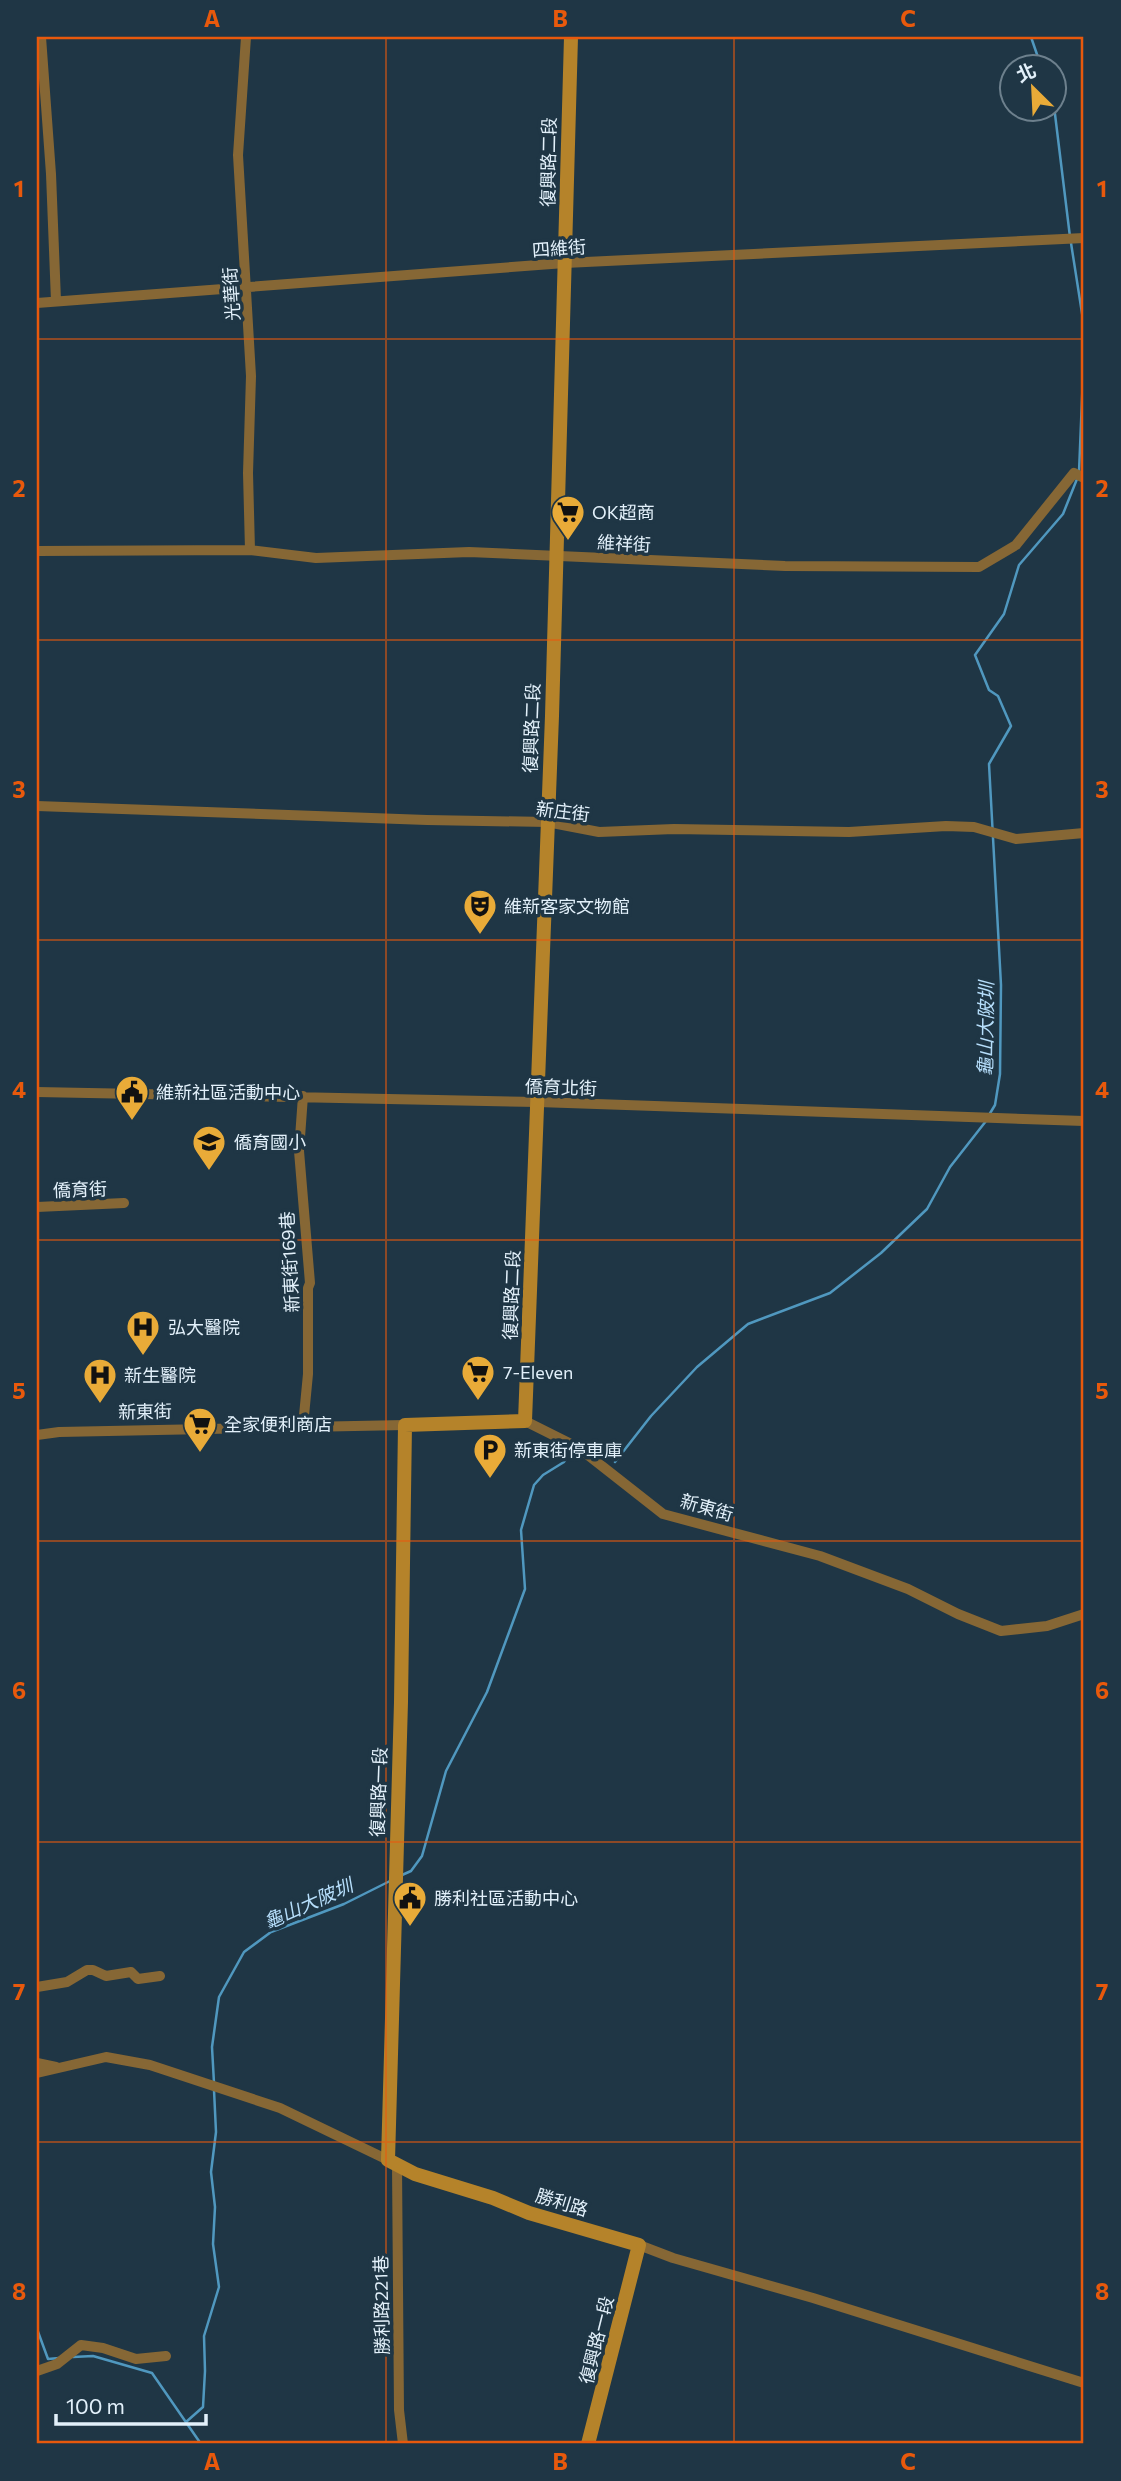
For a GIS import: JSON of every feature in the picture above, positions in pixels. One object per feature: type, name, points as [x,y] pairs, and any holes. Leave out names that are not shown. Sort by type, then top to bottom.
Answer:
[{"type":"street","points":[[41,37],[51,174],[56,302]]},
{"type":"street","name":"光華街","points":[[246,37],[238,155],[251,376],[248,473],[250,550]]},
{"type":"street","name":"復興路二段","points":[[525,1421],[552,716],[571,37]]},
{"type":"street","name":"四維街","points":[[37,303],[565,263],[1084,238]]},
{"type":"street","name":"維祥街","points":[[37,551],[250,550],[316,558],[469,552],[785,566],[979,567],[1016,545],[1074,473],[1084,478]]},
{"type":"street","name":"新庄街","points":[[37,806],[547,822],[599,832],[674,829],[849,832],[946,826],[974,827],[1016,839],[1084,833]]},
{"type":"street","name":"僑育北街","points":[[37,1092],[538,1102],[1084,1121]]},
{"type":"street","name":"新東街169巷","points":[[303,1096],[299,1151],[310,1283],[308,1374],[303,1426]]},
{"type":"street","name":"僑育街","points":[[37,1207],[124,1203]]},
{"type":"street","name":"新東街","points":[[37,1435],[59,1432],[525,1421],[579,1448],[663,1514],[820,1556],[908,1589],[958,1614],[1001,1631],[1048,1626],[1084,1614]]},
{"type":"street","name":"復興路一段","points":[[393,2162],[405,1425]]},
{"type":"street","points":[[37,1987],[67,1982],[87,1970],[106,1976],[131,1972],[138,1979],[160,1976]]},
{"type":"street","name":"勝利路","points":[[37,2073],[106,2057],[150,2065],[280,2108],[415,2174],[493,2198],[529,2213],[1084,2384]]},
{"type":"street","points":[[37,2063],[60,2068]]},
{"type":"street","name":"勝利路221巷","points":[[393,2162],[399,2410],[403,2444]]},
{"type":"street","name":"復興路一段","points":[[588,2444],[639,2245]]},
{"type":"street","points":[[37,2371],[48,2369],[81,2345],[103,2348],[135,2359],[166,2356]]},
{"type":"waterway","points":[[1031,37],[1036,52]]},
{"type":"waterway","points":[[1056,122],[1070,237]]},
{"type":"waterway","points":[[1071,243],[1084,326]]},
{"type":"waterway","points":[[1079,472],[1084,350]]},
{"type":"waterway","name":"龜山大陂圳","points":[[989,1115],[995,1105],[1000,1074],[1001,985],[989,764],[1011,726],[998,696],[989,690],[975,655],[1004,614],[1019,565],[1063,514],[1077,479]]},
{"type":"waterway","name":"龜山大陂圳","points":[[615,1462],[651,1416],[697,1367],[748,1324],[830,1293],[881,1253],[927,1209],[950,1167],[986,1121]]},
{"type":"waterway","name":"龜山大陂圳","points":[[402,1875],[411,1871],[422,1856],[446,1771],[487,1692],[525,1589],[521,1530],[534,1485],[543,1475],[564,1462],[569,1453]]},
{"type":"waterway","name":"龜山大陂圳","points":[[214,2083],[212,2047],[219,1997],[244,1952],[271,1932],[344,1904],[390,1881]]},
{"type":"waterway","name":"龜山大陂圳","points":[[186,2422],[203,2407],[204,2336],[219,2287],[213,2244],[215,2207],[211,2172],[216,2132],[214,2090]]},
{"type":"waterway","name":"龜山大陂圳","points":[[37,2329],[48,2359],[59,2358]]},
{"type":"waterway","name":"龜山大陂圳","points":[[73,2357],[93,2356],[152,2373],[201,2444]]},
{"type":"place","name":"OK超商","points":[[568,542]]},
{"type":"place","name":"維新客家文物館","points":[[480,936]]},
{"type":"place","name":"維新社區活動中心","points":[[132,1122]]},
{"type":"place","name":"僑育國小","points":[[209,1172]]},
{"type":"place","name":"弘大醫院","points":[[143,1357]]},
{"type":"place","name":"7-Eleven","points":[[478,1402]]},
{"type":"place","name":"新生醫院","points":[[100,1405]]},
{"type":"place","name":"全家便利商店","points":[[200,1454]]},
{"type":"place","name":"新東街停車庫","points":[[490,1480]]},
{"type":"place","name":"勝利社區活動中心","points":[[410,1928]]}]
